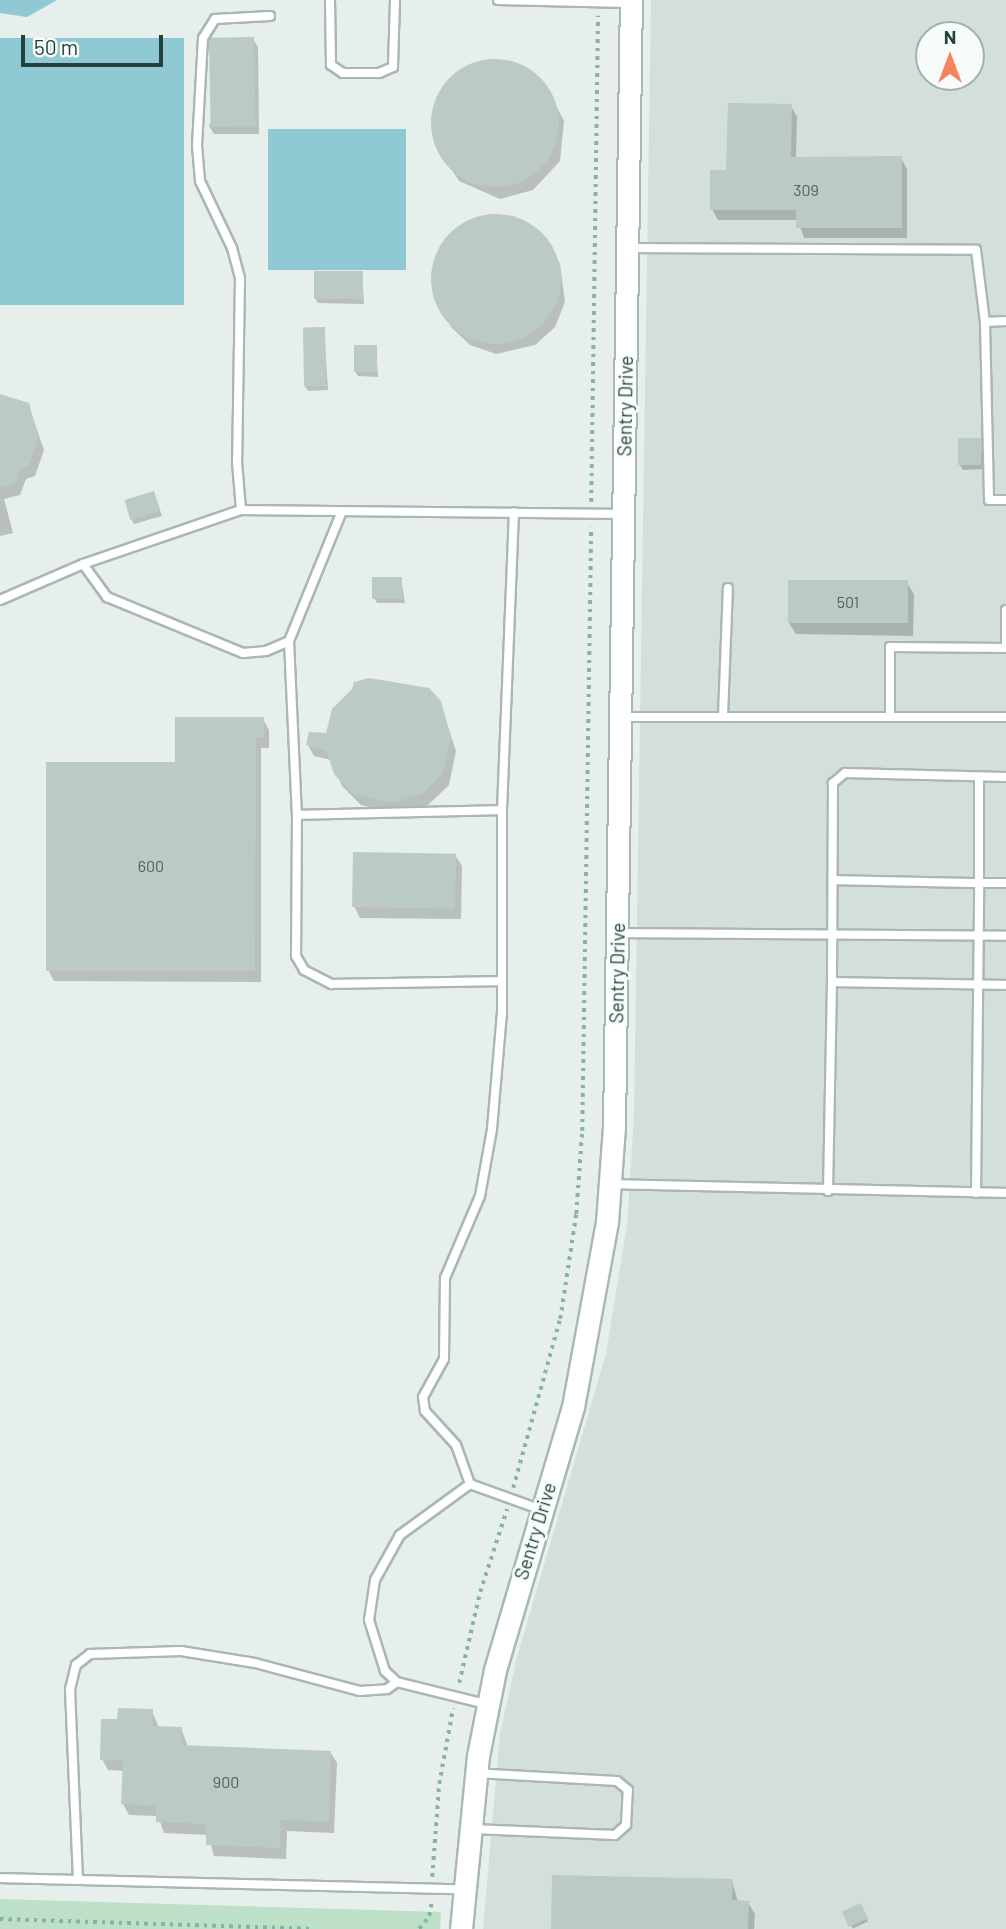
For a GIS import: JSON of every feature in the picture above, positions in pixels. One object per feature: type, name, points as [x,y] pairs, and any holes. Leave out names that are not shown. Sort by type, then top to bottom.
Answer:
[{"type":"street","name":"Sentry Drive","points":[[461,1929],[469,1829],[488,1704],[573,1407],[594,1309],[610,1184],[617,933],[631,1]]},
{"type":"lane","points":[[330,0],[331,65],[343,73],[379,73],[393,67],[395,0]]},
{"type":"lane","points":[[498,0],[598,4],[631,1]]},
{"type":"lane","points":[[241,510],[237,462],[240,278],[232,248],[200,181],[197,146],[203,38],[215,19],[270,16]]},
{"type":"lane","points":[[627,248],[976,250],[985,321],[989,500],[1006,500]]},
{"type":"lane","points":[[985,321],[1006,321]]},
{"type":"lane","points":[[0,600],[83,564],[241,510],[623,514]]},
{"type":"lane","points":[[342,511],[289,640],[297,815],[296,956],[304,970],[332,984],[502,981]]},
{"type":"lane","points":[[470,1484],[456,1445],[425,1412],[423,1397],[443,1359],[445,1278],[480,1196],[492,1129],[502,981],[502,810],[514,512]]},
{"type":"lane","points":[[83,564],[107,597],[243,653],[266,651],[289,640]]},
{"type":"lane","points":[[723,716],[728,588]]},
{"type":"lane","points":[[890,716],[890,647],[1006,648],[1006,610]]},
{"type":"lane","points":[[620,717],[1006,717]]},
{"type":"lane","points":[[828,1191],[833,783],[845,773],[1006,777]]},
{"type":"lane","points":[[976,1193],[979,777]]},
{"type":"lane","points":[[297,815],[502,810]]},
{"type":"lane","points":[[833,880],[1006,883]]},
{"type":"lane","points":[[617,933],[1006,936]]},
{"type":"lane","points":[[832,982],[1006,985]]},
{"type":"lane","points":[[610,1184],[1006,1193]]},
{"type":"lane","points":[[470,1484],[542,1510]]},
{"type":"lane","points":[[470,1484],[400,1535],[374,1580],[369,1620],[385,1671],[397,1682],[488,1704]]},
{"type":"lane","points":[[78,1880],[70,1689],[76,1665],[90,1654],[181,1651],[255,1663],[360,1691],[387,1689],[397,1682]]},
{"type":"lane","points":[[469,1829],[615,1835],[626,1825],[628,1790],[617,1781],[476,1773]]},
{"type":"lane","points":[[0,1878],[463,1889]]},
{"type":"path","points":[[419,1929],[429,1916],[439,1784],[456,1695],[480,1592],[511,1497],[560,1319],[576,1214],[582,1131],[598,4]]},
{"type":"path","points":[[0,1919],[312,1929]]},
{"type":"shaded area","points":[[651,0],[1006,0],[1006,1929],[483,1929],[500,1734],[517,1657],[606,1354],[627,1225],[634,1115]]},
{"type":"green space","points":[[0,1899],[441,1912],[440,1929],[0,1929]]},
{"type":"water","points":[[0,0],[57,0],[27,17],[0,13]]},
{"type":"water","points":[[0,38],[184,38],[184,305],[0,305]]},
{"type":"water","points":[[268,129],[406,129],[406,270],[268,270]]},
{"type":"building","points":[[254,37],[256,126],[211,127],[209,38]]},
{"type":"building","points":[[495,59],[520,63],[541,77],[555,98],[559,123],[555,148],[541,169],[520,183],[495,187],[470,183],[449,169],[435,148],[431,123],[435,98],[449,77],[470,63]]},
{"type":"building","points":[[728,103],[792,104],[791,157],[902,156],[902,228],[796,228],[796,210],[710,210],[710,170],[726,170]]},
{"type":"building","points":[[496,214],[521,219],[542,233],[556,254],[561,279],[556,304],[542,325],[521,339],[496,344],[471,339],[450,325],[436,304],[431,279],[436,254],[450,233],[471,219]]},
{"type":"building","points":[[314,271],[363,271],[363,299],[314,299]]},
{"type":"building","points":[[303,327],[325,327],[326,386],[304,386]]},
{"type":"building","points":[[354,345],[377,345],[377,372],[354,372]]},
{"type":"building","points":[[0,394],[29,403],[38,437],[29,465],[20,468],[15,484],[0,488]]},
{"type":"building","points":[[958,438],[981,438],[981,465],[958,465]]},
{"type":"building","points":[[154,491],[160,511],[130,520],[124,500]]},
{"type":"building","points":[[372,577],[402,577],[402,599],[372,599]]},
{"type":"building","points":[[788,580],[908,580],[908,623],[788,623]]},
{"type":"building","points":[[369,678],[429,688],[441,701],[451,738],[443,773],[422,794],[391,803],[353,794],[334,774],[326,750],[306,745],[309,732],[326,733],[332,709],[352,689],[354,682]]},
{"type":"building","points":[[175,717],[264,717],[264,737],[256,737],[255,971],[46,971],[46,762],[175,762]]},
{"type":"building","points":[[353,852],[456,854],[455,909],[352,907]]},
{"type":"building","points":[[118,1708],[153,1709],[153,1726],[182,1727],[182,1745],[331,1751],[329,1822],[281,1820],[280,1848],[206,1845],[206,1824],[156,1822],[156,1806],[121,1804],[123,1760],[100,1760],[101,1719],[117,1719]]},
{"type":"building","points":[[552,1875],[733,1879],[732,1900],[749,1901],[748,1929],[551,1929]]},
{"type":"building","points":[[861,1903],[868,1919],[849,1927],[842,1912]]}]
